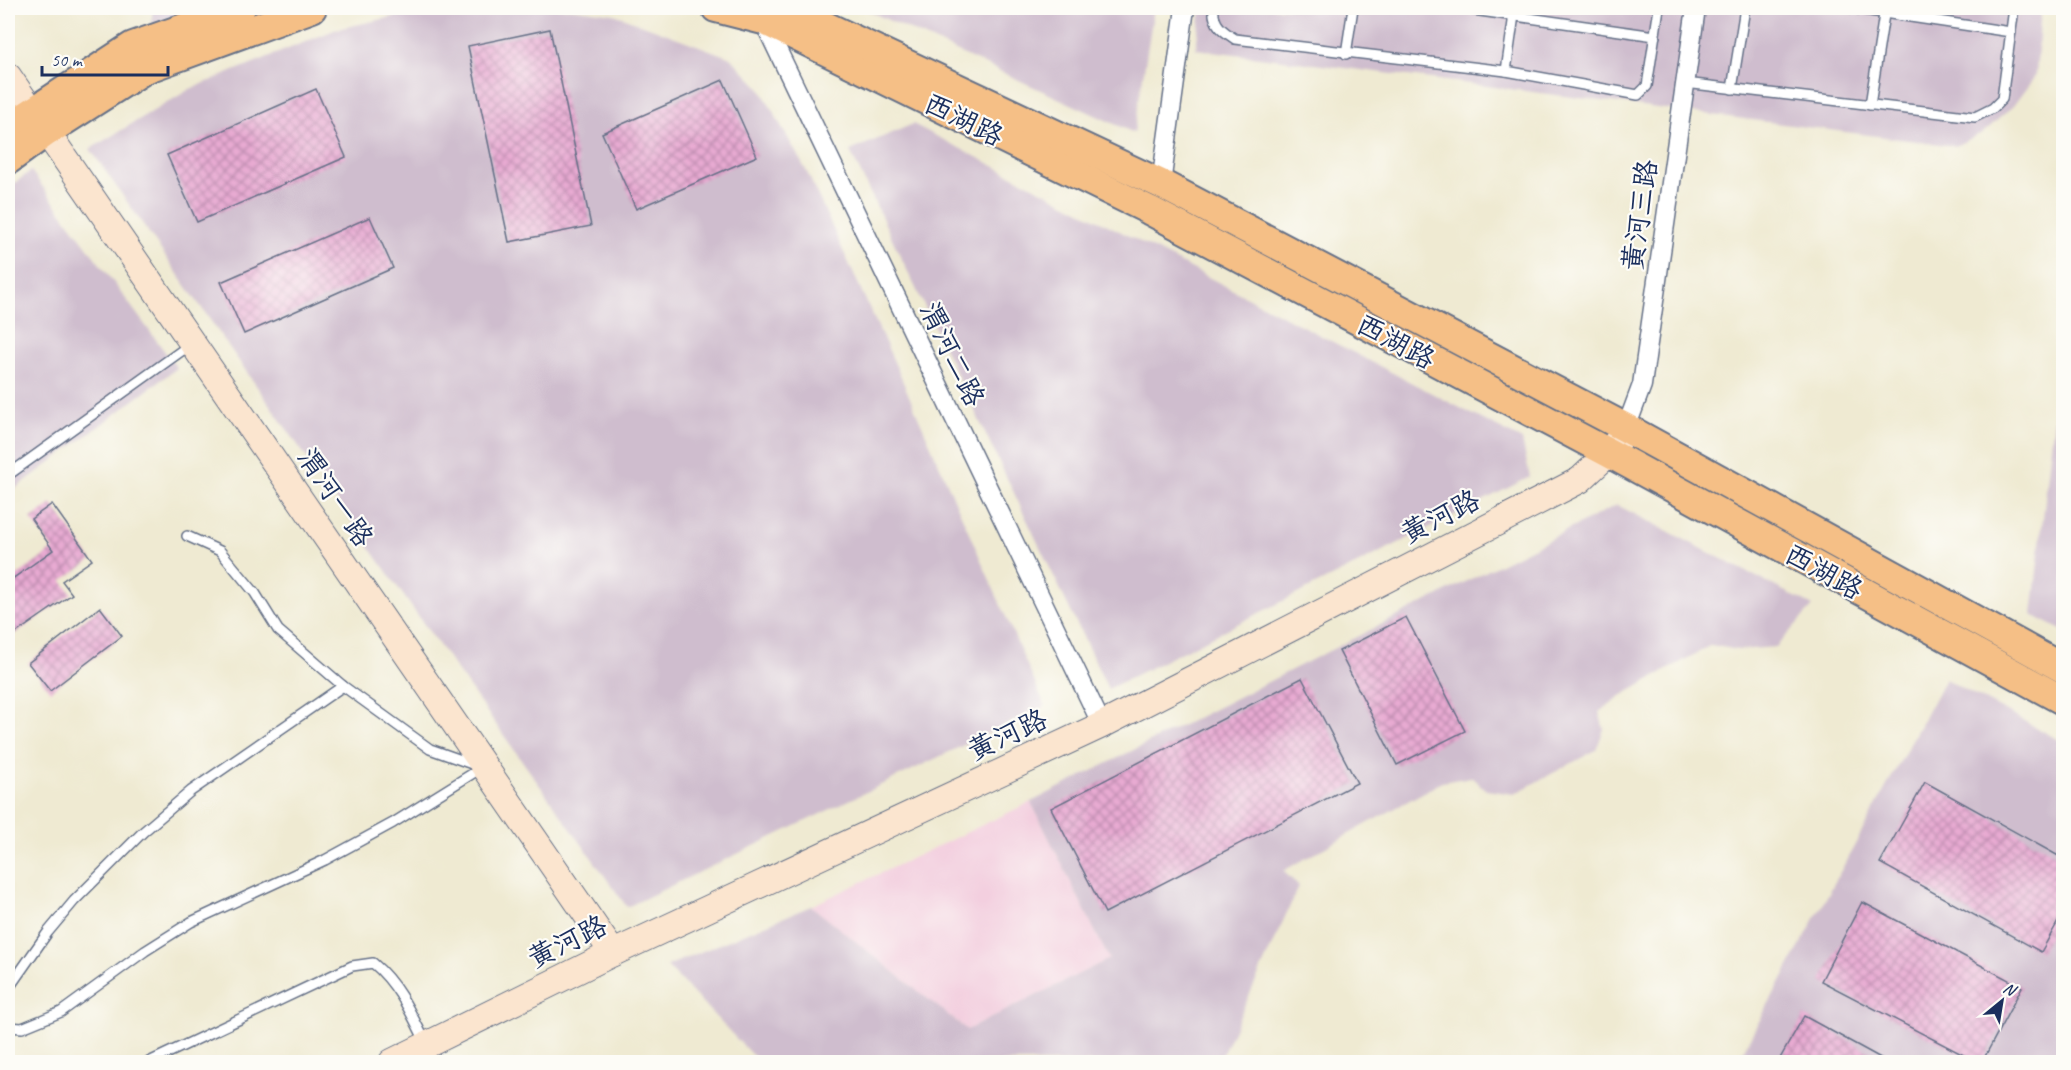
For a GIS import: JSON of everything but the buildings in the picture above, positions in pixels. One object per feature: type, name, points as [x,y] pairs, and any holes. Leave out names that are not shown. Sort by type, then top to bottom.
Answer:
[{"type":"main road","points":[[8,160],[38,122],[133,46],[241,8]]},
{"type":"main road","points":[[8,128],[38,122],[145,69],[312,8]]},
{"type":"main road","name":"西湖路","points":[[716,8],[769,12],[1161,184],[1626,428],[2064,669]]},
{"type":"main road","name":"西湖路","points":[[769,12],[1609,453],[2064,701]]},
{"type":"main road","name":"渭河一路","points":[[8,76],[613,953]]},
{"type":"main road","name":"黄河路","points":[[392,1062],[613,953],[1102,725],[1580,480],[1609,453],[1626,428]]},
{"type":"street","points":[[1161,184],[1185,8]]},
{"type":"street","name":"黄河三路","points":[[1626,428],[1642,385],[1696,8]]},
{"type":"street","name":"渭河二路","points":[[769,12],[1102,725]]},
{"type":"lane","points":[[1214,8],[1213,12],[1218,27],[1235,39],[1346,54],[1506,71],[1638,95],[1647,86],[1659,8]]},
{"type":"lane","points":[[1346,54],[1353,8]]},
{"type":"lane","points":[[1459,8],[1514,11],[1655,36]]},
{"type":"lane","points":[[1732,88],[1745,8]]},
{"type":"lane","points":[[1850,8],[1885,10],[2011,32]]},
{"type":"lane","points":[[1685,83],[1975,117],[1993,108],[2002,99],[2014,8]]},
{"type":"lane","points":[[1870,105],[1885,10]]},
{"type":"lane","points":[[1506,71],[1514,11]]},
{"type":"lane","points":[[8,475],[192,343]]},
{"type":"lane","points":[[187,536],[220,551],[255,593],[278,630],[343,686],[430,749],[483,767]]},
{"type":"lane","points":[[8,989],[48,932],[74,901],[143,832],[191,791],[343,686]]},
{"type":"lane","points":[[8,1027],[22,1028],[62,1012],[145,951],[191,922],[325,860],[393,823],[483,767]]},
{"type":"lane","points":[[150,1062],[352,966],[373,963],[386,974],[401,995],[428,1045]]},
{"type":"shaded area","points":[[153,8],[198,8],[151,25]]},
{"type":"shaded area","points":[[434,8],[571,8],[614,14],[731,58],[760,88],[807,172],[896,366],[1045,706],[627,907],[413,609],[90,149],[190,89],[337,29]]},
{"type":"shaded area","points":[[862,8],[1154,8],[1134,133]]},
{"type":"shaded area","points":[[1201,8],[2041,8],[2036,75],[2013,106],[1984,132],[1955,146],[1196,49]]},
{"type":"shaded area","points":[[913,124],[1522,440],[1530,477],[1108,689],[850,151]]},
{"type":"shaded area","points":[[31,171],[177,368],[8,494],[8,188]]},
{"type":"shaded area","points":[[2063,340],[2064,631],[2032,615]]},
{"type":"shaded area","points":[[1617,505],[1813,606],[1776,647],[1738,650],[1711,645],[1621,696],[1599,712],[1604,729],[1596,750],[1514,794],[1486,790],[1471,777],[1442,782],[1283,871],[1299,886],[1219,1062],[762,1062],[751,1054],[667,966],[811,906],[967,1030],[1109,959],[1031,802]]},
{"type":"shaded area","points":[[1945,679],[2063,742],[2063,1062],[1737,1062]]},
{"type":"shaded area","points":[[1031,802],[1109,959],[967,1030],[811,906]]}]
